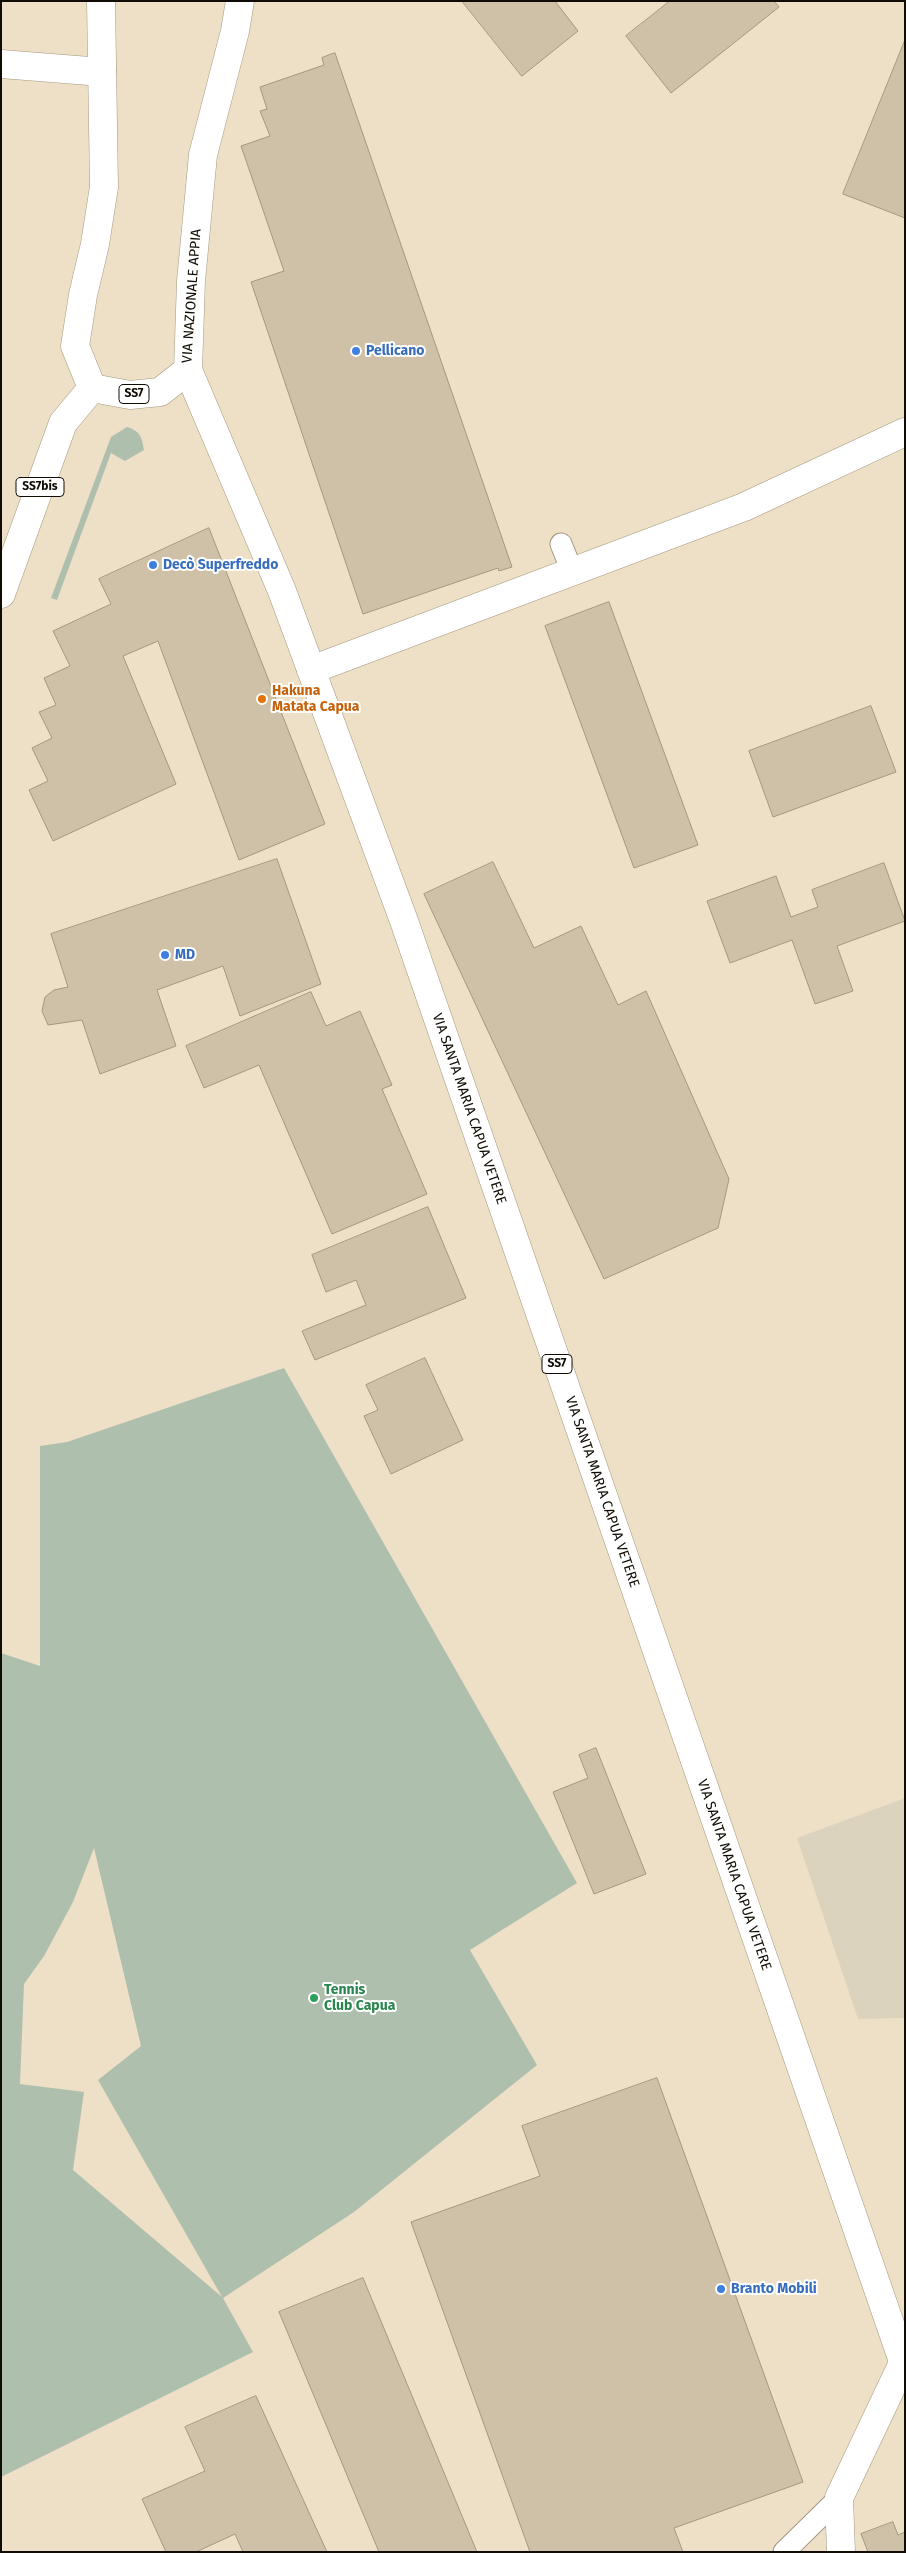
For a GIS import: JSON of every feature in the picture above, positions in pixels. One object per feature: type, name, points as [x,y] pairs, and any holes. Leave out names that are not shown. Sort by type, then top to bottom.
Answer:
[{"type":"main road","points":[[92,388],[75,346],[83,295],[96,244],[104,187],[101,1]]},
{"type":"main road","name":"VIA NAZIONALE APPIA","points":[[92,388],[130,395],[160,392],[188,370],[191,281],[203,155],[235,31],[240,1]]},
{"type":"main road","points":[[1,64],[102,72]]},
{"type":"main road","name":"VIA SANTA MARIA CAPUA VETERE","points":[[188,370],[282,591],[414,949],[904,2365]]},
{"type":"main road","name":"SS7bis","points":[[1,594],[63,423],[92,388]]},
{"type":"main road","points":[[311,670],[744,507],[905,432]]},
{"type":"main road","points":[[841,2552],[839,2498],[904,2365]]},
{"type":"lane","points":[[561,544],[572,572]]},
{"type":"lane","points":[[784,2552],[839,2498]]},
{"type":"shaded area","points":[[905,1798],[905,2018],[858,2019],[797,1838]]},
{"type":"green space","points":[[127,427],[135,430],[140,435],[144,450],[125,461],[111,453],[57,600],[51,598],[111,437]]},
{"type":"green space","points":[[284,1368],[577,1883],[470,1950],[537,2065],[354,2212],[223,2298],[253,2352],[1,2477],[1,1653],[40,1666],[40,1446],[67,1442]],"holes":[[[94,1848],[141,2046],[98,2080],[222,2297],[73,2170],[84,2092],[20,2084],[24,1984],[44,1956],[73,1902]]]},
{"type":"building","points":[[462,1],[555,1],[578,31],[522,76]]},
{"type":"building","points":[[670,1],[774,1],[779,7],[671,93],[626,36]]},
{"type":"building","points":[[905,40],[905,218],[843,194]]},
{"type":"building","name":"Pellicano","points":[[335,53],[512,567],[499,571],[498,568],[363,614],[251,282],[284,271],[241,146],[270,136],[260,111],[267,109],[260,87],[324,65],[322,58]]},
{"type":"building","points":[[209,528],[325,824],[239,860],[158,641],[123,656],[176,784],[53,841],[29,790],[48,781],[32,748],[52,738],[39,712],[56,705],[44,678],[70,666],[53,631],[111,604],[99,579]]},
{"type":"building","points":[[609,602],[698,845],[634,868],[545,626]]},
{"type":"building","points":[[871,706],[896,772],[773,817],[749,751]]},
{"type":"building","points":[[277,859],[321,984],[240,1016],[223,966],[157,990],[176,1046],[100,1074],[82,1020],[48,1025],[42,1011],[45,997],[54,990],[68,987],[51,934]]},
{"type":"building","points":[[493,862],[534,948],[581,926],[618,1005],[646,991],[729,1179],[718,1228],[604,1279],[424,894]]},
{"type":"building","points":[[884,863],[905,921],[837,946],[853,991],[815,1004],[792,940],[730,963],[707,901],[776,876],[791,917],[818,907],[812,890]]},
{"type":"building","points":[[311,992],[326,1026],[360,1011],[392,1085],[382,1089],[427,1194],[332,1234],[259,1065],[204,1088],[186,1046]]},
{"type":"building","points":[[428,1207],[466,1298],[315,1360],[302,1331],[366,1305],[356,1280],[326,1292],[312,1255]]},
{"type":"building","points":[[425,1358],[463,1440],[391,1474],[364,1416],[378,1410],[366,1385]]},
{"type":"building","points":[[596,1748],[646,1874],[594,1894],[553,1792],[588,1778],[579,1755]]},
{"type":"building","points":[[657,2078],[803,2482],[674,2528],[683,2552],[530,2552],[411,2222],[540,2176],[522,2126]]},
{"type":"building","points":[[363,2278],[477,2552],[379,2552],[279,2312]]},
{"type":"building","points":[[256,2396],[327,2552],[243,2552],[235,2534],[196,2552],[166,2552],[142,2499],[205,2471],[185,2427]]},
{"type":"building","points":[[893,2522],[898,2535],[905,2532],[905,2552],[868,2552],[861,2534]]},
{"type":"place","name":"Pellicano","points":[[356,351]]},
{"type":"place","name":"Decò Superfreddo","points":[[153,565]]},
{"type":"place","name":"Hakuna Matata Capua","points":[[262,699]]},
{"type":"place","name":"MD","points":[[165,955]]},
{"type":"place","name":"Tennis Club Capua","points":[[314,1998]]},
{"type":"place","name":"Branto Mobili","points":[[721,2289]]}]
